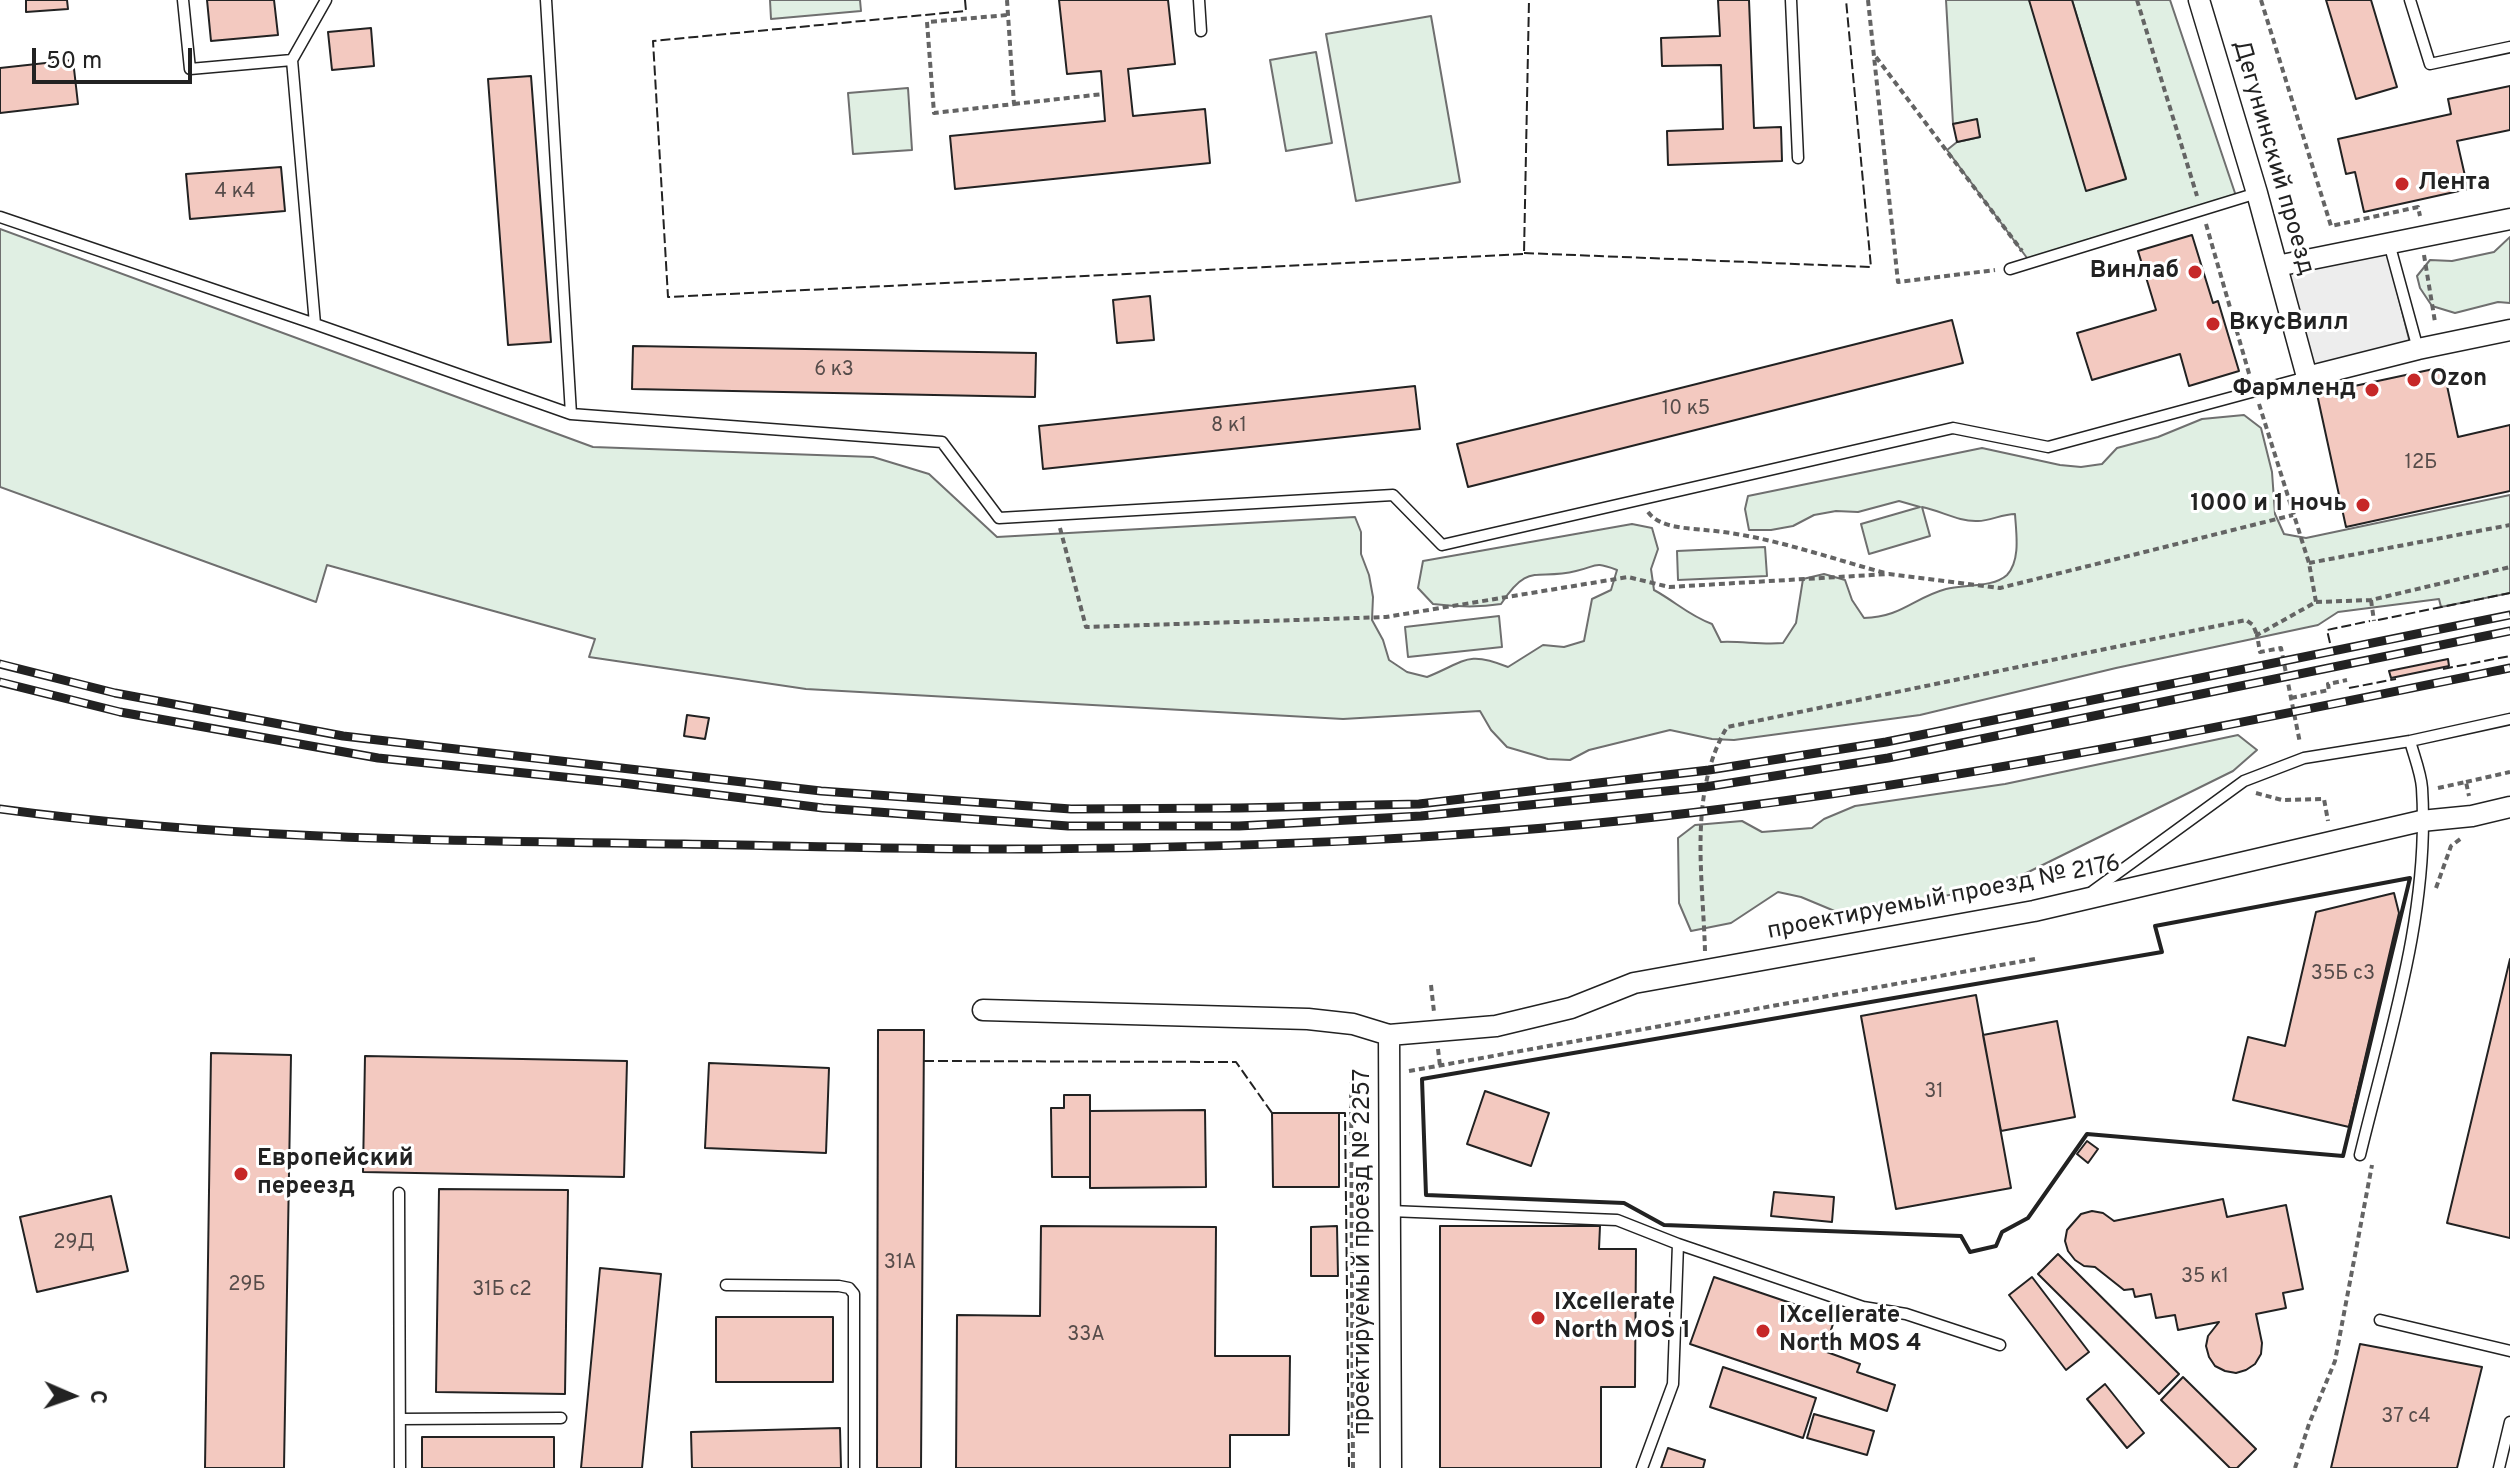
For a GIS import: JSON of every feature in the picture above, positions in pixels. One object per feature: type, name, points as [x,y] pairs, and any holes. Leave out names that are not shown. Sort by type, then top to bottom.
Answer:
[{"type":"street","name":"Дегунинский проезд","points":[[2199,0],[2257,193],[2307,377]]},
{"type":"street","points":[[2277,266],[2510,219]]},
{"type":"street","points":[[2307,377],[2510,330]]},
{"type":"street","name":"проектируемый проезд № 2176","points":[[1389,1035],[1496,1026],[1571,1008],[1634,983],[2004,917],[2421,821],[2472,816],[2510,807]]},
{"type":"street","points":[[983,1010],[1308,1019],[1353,1024],[1389,1035]]},
{"type":"street","name":"проектируемый проезд № 2257","points":[[1389,1035],[1391,1468]]},
{"type":"lane","points":[[183,0],[190,69],[292,60]]},
{"type":"lane","points":[[315,324],[292,60],[326,0]]},
{"type":"lane","points":[[546,0],[571,414]]},
{"type":"lane","points":[[1199,0],[1201,31]]},
{"type":"lane","points":[[1791,0],[1798,158]]},
{"type":"lane","points":[[2410,0],[2430,64],[2510,47]]},
{"type":"lane","points":[[2010,269],[2257,193]]},
{"type":"lane","points":[[0,217],[571,414],[942,442],[999,518],[1393,495],[1442,545],[1953,428],[2048,447],[2307,377]]},
{"type":"lane","points":[[2389,241],[2418,349]]},
{"type":"lane","points":[[2082,900],[2244,781],[2304,758],[2410,741],[2510,719]]},
{"type":"lane","points":[[2360,1155],[2417,918],[2423,858],[2422,785],[2410,741]]},
{"type":"lane","points":[[399,1193],[400,1468]]},
{"type":"lane","points":[[1390,1211],[1617,1220],[1863,1307],[1906,1314],[2000,1345]]},
{"type":"lane","points":[[1642,1468],[1673,1384],[1678,1244]]},
{"type":"lane","points":[[726,1285],[839,1286],[849,1288],[854,1294],[854,1468]]},
{"type":"lane","points":[[2380,1320],[2510,1351]]},
{"type":"lane","points":[[400,1419],[561,1418]]},
{"type":"lane","points":[[2499,1468],[2510,1422]]},
{"type":"path","points":[[1007,0],[1014,104]]},
{"type":"path","points":[[1868,0],[1898,282],[2010,269]]},
{"type":"path","points":[[2261,0],[2331,226],[2418,207],[2420,216]]},
{"type":"path","points":[[1008,15],[927,22],[934,113],[1103,94]]},
{"type":"path","points":[[1875,55],[2030,262]]},
{"type":"path","points":[[2423,253],[2435,322]]},
{"type":"path","points":[[2255,390],[2309,563],[2316,602]]},
{"type":"path","points":[[1640,500],[1651,517],[1673,527],[1734,532],[1889,574],[2000,588],[2293,515]]},
{"type":"path","points":[[1056,514],[1086,627],[1386,617],[1628,577],[1669,587],[1889,574]]},
{"type":"path","points":[[2309,563],[2510,525]]},
{"type":"path","points":[[2257,635],[2316,602],[2371,600],[2510,567]]},
{"type":"path","points":[[2371,600],[2374,621]]},
{"type":"path","points":[[1706,972],[1701,812],[1715,747],[1727,727],[2246,620],[2253,625],[2260,652],[2281,648],[2300,743]]},
{"type":"path","points":[[2291,698],[2329,690],[2328,684],[2347,680]]},
{"type":"path","points":[[2466,782],[2510,772]]},
{"type":"path","points":[[2244,781],[2250,791],[2282,800],[2324,799],[2333,843]]},
{"type":"path","points":[[1353,1468],[1351,1077],[1419,1070],[2035,959]]},
{"type":"green space","points":[[770,0],[860,0],[861,11],[771,19]]},
{"type":"green space","points":[[1946,0],[2029,0],[2126,178],[2072,0],[2170,0],[2237,199],[2030,262],[1947,150],[1957,142],[1980,137],[1976,120],[1953,124]]},
{"type":"green space","points":[[1431,16],[1460,182],[1356,201],[1326,34]]},
{"type":"green space","points":[[1316,52],[1332,143],[1286,151],[1270,60]]},
{"type":"green space","points":[[908,88],[912,150],[853,154],[848,93]]},
{"type":"green space","points":[[0,229],[593,447],[873,457],[929,474],[997,537],[1355,517],[1361,532],[1361,554],[1373,597],[1372,620],[1389,660],[1407,672],[1427,677],[1474,659],[1508,667],[1543,645],[1564,647],[1584,641],[1592,599],[1611,590],[1617,570],[1596,565],[1562,574],[1534,575],[1519,582],[1501,604],[1459,606],[1433,604],[1418,588],[1423,561],[1632,524],[1652,528],[1658,549],[1651,569],[1654,590],[1712,624],[1721,642],[1783,643],[1796,623],[1803,579],[1824,574],[1845,580],[1852,600],[1864,618],[1898,611],[1953,587],[1986,584],[2001,579],[2014,562],[2017,546],[2015,514],[1971,521],[1922,507],[1930,536],[1869,554],[1861,524],[1920,507],[1899,501],[1858,512],[1836,511],[1814,515],[1793,526],[1749,530],[1745,509],[1748,496],[1982,448],[2060,465],[2081,467],[2102,464],[2117,448],[2158,437],[2202,419],[2244,415],[2261,428],[2272,472],[2275,514],[2284,534],[2306,538],[2510,495],[2510,593],[2441,607],[2439,599],[2338,612],[2318,625],[2116,668],[1920,715],[1734,740],[1712,739],[1670,730],[1589,750],[1570,760],[1548,759],[1507,747],[1491,730],[1480,711],[1343,719],[806,689],[589,657],[595,639],[327,565],[316,602],[0,487]]},
{"type":"green space","points":[[2510,237],[2510,303],[2498,302],[2455,313],[2432,306],[2420,288],[2417,276],[2430,260],[2452,261],[2494,252]]},
{"type":"green space","points":[[1765,547],[1767,576],[1678,580],[1677,551]]},
{"type":"green space","points":[[1499,616],[1502,647],[1408,657],[1405,627]]},
{"type":"green space","points":[[2238,735],[2257,750],[2233,771],[1996,888],[1837,912],[1801,897],[1778,892],[1731,923],[1691,931],[1679,903],[1678,838],[1695,825],[1742,821],[1762,832],[1812,828],[1824,819],[1855,806],[2005,784]]},
{"type":"shaded area","points":[[2386,247],[2410,343],[2312,368],[2287,272]]},
{"type":"building","points":[[26,0],[67,0],[68,9],[26,12]]},
{"type":"building","points":[[207,0],[274,0],[278,35],[211,41]]},
{"type":"building","points":[[1059,0],[1168,0],[1175,64],[1128,69],[1133,116],[1205,109],[1210,163],[955,189],[950,136],[1105,121],[1101,71],[1067,74]]},
{"type":"building","points":[[1718,0],[1749,0],[1754,128],[1781,127],[1782,161],[1668,165],[1667,131],[1723,129],[1721,65],[1662,66],[1661,38],[1720,36]]},
{"type":"building","points":[[2029,0],[2072,0],[2126,179],[2086,191]]},
{"type":"building","points":[[2326,0],[2371,0],[2397,87],[2356,99]]},
{"type":"building","points":[[371,28],[374,66],[332,70],[328,32]]},
{"type":"building","points":[[73,60],[78,104],[0,113],[0,68]]},
{"type":"building","points":[[531,76],[551,342],[508,345],[488,79]]},
{"type":"building","points":[[2510,86],[2510,130],[2457,141],[2468,189],[2364,212],[2355,172],[2346,174],[2338,139],[2451,114],[2448,99]]},
{"type":"building","points":[[1977,119],[1980,137],[1957,142],[1953,124]]},
{"type":"building","points":[[281,167],[285,211],[190,219],[186,174]]},
{"type":"building","points":[[2192,235],[2213,303],[2218,301],[2239,371],[2189,386],[2180,354],[2092,380],[2077,333],[2156,310],[2138,251]]},
{"type":"building","points":[[1150,296],[1154,340],[1117,343],[1113,300]]},
{"type":"building","points":[[1952,320],[1963,363],[1468,487],[1457,444]]},
{"type":"building","points":[[633,346],[1036,353],[1035,397],[632,389]]},
{"type":"building","points":[[2443,367],[2458,437],[2510,425],[2510,491],[2346,527],[2317,394]]},
{"type":"building","points":[[1415,386],[1420,429],[1043,469],[1039,426]]},
{"type":"building","points":[[2448,659],[2449,666],[2391,678],[2389,671]]},
{"type":"building","points":[[687,715],[709,718],[705,739],[684,736]]},
{"type":"building","points":[[2394,893],[2399,913],[2349,1127],[2233,1100],[2248,1037],[2285,1046],[2316,912]]},
{"type":"building","points":[[2510,959],[2510,1238],[2447,1223]]},
{"type":"building","points":[[1976,995],[2011,1188],[1896,1209],[1861,1016]]},
{"type":"building","points":[[2057,1021],[2075,1117],[2001,1131],[1983,1035]]},
{"type":"building","points":[[878,1030],[924,1030],[921,1468],[877,1468]]},
{"type":"building","points":[[211,1053],[291,1055],[284,1468],[205,1468]]},
{"type":"building","points":[[365,1056],[627,1061],[624,1177],[363,1172]]},
{"type":"building","points":[[709,1063],[829,1068],[826,1153],[705,1148]]},
{"type":"building","points":[[1485,1091],[1549,1113],[1531,1166],[1467,1144]]},
{"type":"building","points":[[1064,1095],[1090,1095],[1090,1177],[1052,1177],[1051,1108],[1064,1108]]},
{"type":"building","points":[[1205,1110],[1206,1187],[1090,1188],[1090,1111]]},
{"type":"building","points":[[1272,1113],[1339,1113],[1339,1187],[1273,1187]]},
{"type":"building","points":[[2087,1141],[2098,1149],[2088,1163],[2077,1154]]},
{"type":"building","points":[[439,1189],[568,1190],[565,1394],[436,1392]]},
{"type":"building","points":[[1774,1192],[1834,1197],[1832,1222],[1771,1216]]},
{"type":"building","points":[[111,1196],[128,1271],[37,1292],[20,1217]]},
{"type":"building","points":[[2223,1199],[2227,1217],[2286,1205],[2303,1289],[2283,1293],[2286,1308],[2256,1314],[2261,1354],[2255,1364],[2236,1373],[2215,1366],[2209,1357],[2206,1346],[2208,1336],[2219,1322],[2178,1330],[2175,1315],[2156,1318],[2151,1294],[2135,1297],[2133,1289],[2124,1290],[2095,1267],[2084,1266],[2068,1251],[2065,1241],[2067,1230],[2081,1214],[2092,1211],[2103,1213],[2114,1221]]},
{"type":"building","points":[[1041,1226],[1216,1227],[1215,1356],[1290,1356],[1289,1435],[1230,1435],[1230,1468],[956,1468],[957,1315],[1040,1316]]},
{"type":"building","points":[[1337,1226],[1338,1276],[1311,1276],[1311,1227]]},
{"type":"building","name":"IXcellerate North MOS 1","points":[[1440,1226],[1600,1226],[1599,1249],[1636,1249],[1635,1387],[1601,1387],[1601,1468],[1440,1468]]},
{"type":"building","points":[[2058,1254],[2179,1374],[2159,1394],[2038,1274]]},
{"type":"building","points":[[600,1268],[661,1274],[642,1468],[581,1468]]},
{"type":"building","name":"IXcellerate North MOS 4","points":[[1714,1277],[1835,1318],[1824,1351],[1860,1364],[1857,1372],[1895,1385],[1887,1411],[1690,1344]]},
{"type":"building","points":[[2032,1277],[2089,1352],[2066,1370],[2009,1295]]},
{"type":"building","points":[[716,1317],[833,1317],[833,1382],[716,1382]]},
{"type":"building","points":[[2360,1344],[2482,1367],[2457,1468],[2331,1468]]},
{"type":"building","points":[[1723,1367],[1816,1398],[1803,1438],[1710,1407]]},
{"type":"building","points":[[2183,1377],[2256,1449],[2237,1468],[2230,1468],[2161,1400]]},
{"type":"building","points":[[2105,1384],[2144,1433],[2127,1448],[2087,1399]]},
{"type":"building","points":[[1814,1414],[1874,1431],[1867,1455],[1807,1438]]},
{"type":"building","points":[[840,1428],[841,1468],[692,1468],[691,1432]]},
{"type":"building","points":[[422,1437],[554,1437],[554,1468],[422,1468]]},
{"type":"building","points":[[1668,1448],[1705,1460],[1703,1468],[1661,1468]]},
{"type":"railway","points":[[0,664],[115,693],[343,736],[821,791],[1071,809],[1239,808],[1419,804],[1709,770],[1886,742],[2510,615]]},
{"type":"railway","points":[[0,682],[120,712],[378,758],[622,783],[823,808],[1068,826],[1239,826],[1421,816],[1705,787],[1888,758],[2510,631]]},
{"type":"railway","points":[[0,809],[170,827],[427,840],[995,849],[1369,840],[1534,829],[1800,799],[2207,729],[2510,668]]},
{"type":"fence","points":[[965,0],[966,11],[653,41],[668,297],[1524,254],[1529,0]]},
{"type":"fence","points":[[1524,253],[1871,267],[1846,0]]},
{"type":"fence","points":[[2378,620],[2510,593]]},
{"type":"fence","points":[[2330,643],[2327,630],[2370,621]]},
{"type":"fence","points":[[2443,669],[2510,656]]},
{"type":"fence","points":[[2349,688],[2396,679]]},
{"type":"fence","points":[[924,1061],[1236,1062],[1272,1113]]},
{"type":"fence","points":[[1339,1113],[1345,1113],[1349,1468]]},
{"type":"wall","points":[[2410,878],[2343,1156],[2087,1134],[2028,1218],[2002,1232],[1996,1246],[1970,1252],[1961,1236],[1664,1225],[1624,1203],[1426,1195],[1422,1079],[2162,952],[2155,926],[2410,878]]},
{"type":"place","name":"Лента","points":[[2402,184]]},
{"type":"place","name":"Винлаб","points":[[2195,272]]},
{"type":"place","name":"ВкусВилл","points":[[2213,324]]},
{"type":"place","name":"Ozon","points":[[2414,380]]},
{"type":"place","name":"Фармленд","points":[[2372,390]]},
{"type":"place","name":"1000 и 1 ночь","points":[[2363,505]]},
{"type":"place","name":"Европейский переезд","points":[[241,1174]]},
{"type":"place","name":"IXcellerate North MOS 1","points":[[1538,1318]]},
{"type":"place","name":"IXcellerate North MOS 4","points":[[1763,1331]]}]
